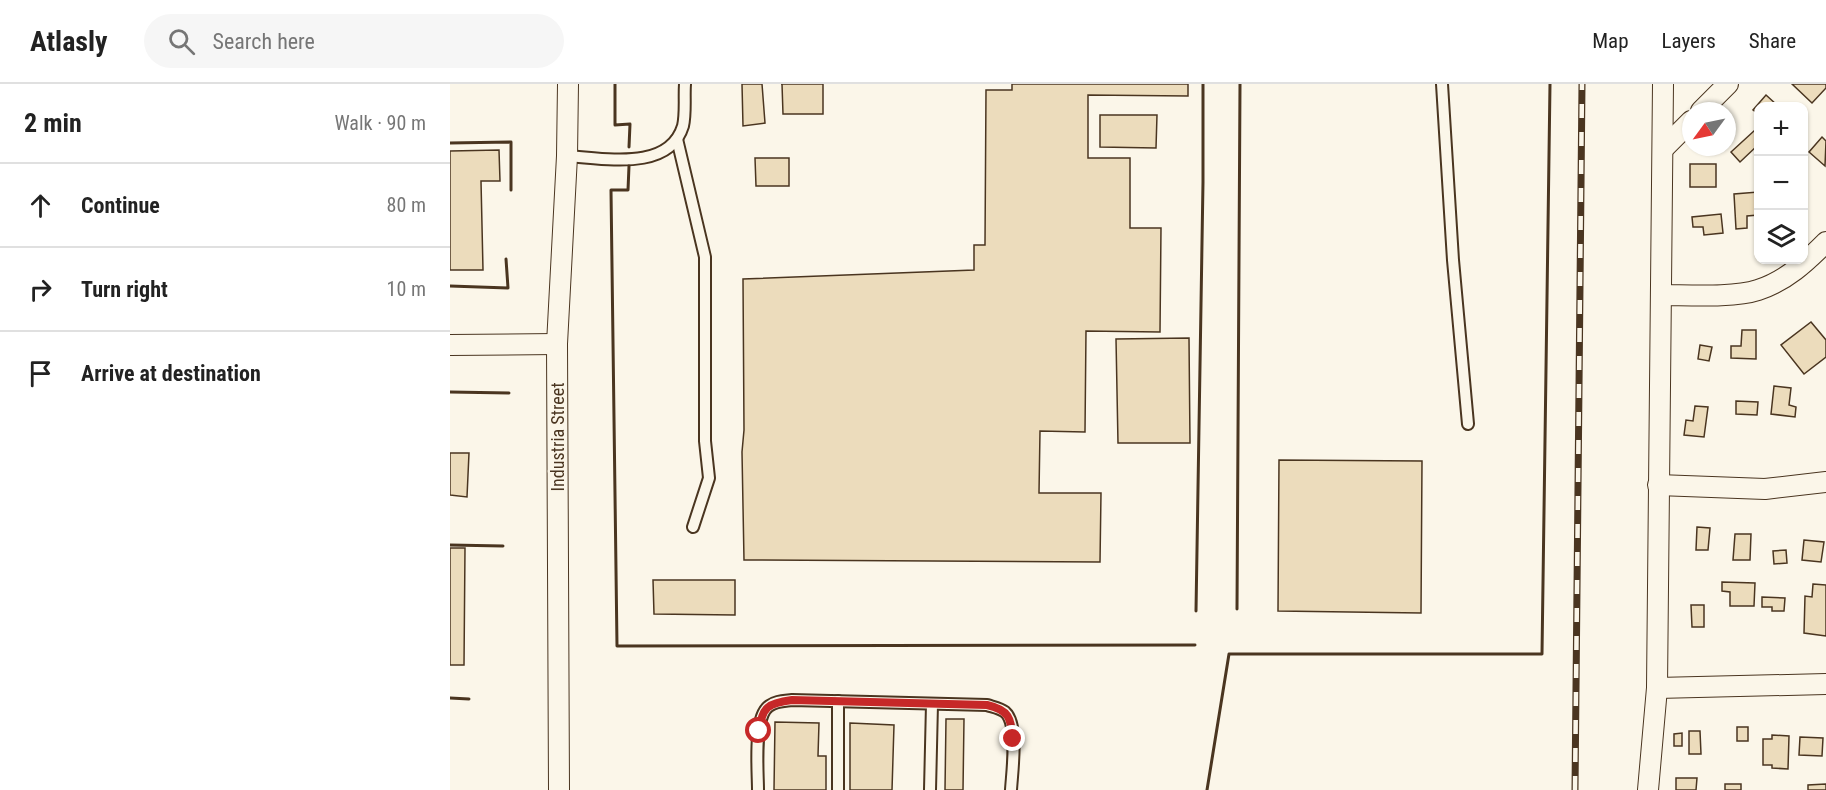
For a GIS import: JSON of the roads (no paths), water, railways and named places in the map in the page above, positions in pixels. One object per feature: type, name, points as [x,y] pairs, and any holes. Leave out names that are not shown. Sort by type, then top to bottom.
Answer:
[{"type":"street","name":"Industria Street","points":[[558,790],[556,344],[567,156],[568,84]]},
{"type":"street","points":[[1648,790],[1657,688],[1663,84]]},
{"type":"street","points":[[1710,102],[1728,84]]},
{"type":"street","points":[[1663,149],[1682,130]]},
{"type":"street","points":[[1661,295],[1756,291],[1787,276],[1808,261],[1826,242]]},
{"type":"street","points":[[450,345],[556,344]]},
{"type":"street","points":[[1658,486],[1765,489],[1826,482]]},
{"type":"street","points":[[1657,688],[1826,684]]},
{"type":"lane","points":[[567,156],[649,158],[670,146],[677,139],[683,124],[685,84]]},
{"type":"lane","points":[[1442,84],[1468,424]]},
{"type":"lane","points":[[677,139],[705,257],[705,441],[709,478],[693,527]]},
{"type":"lane","points":[[758,790],[760,718],[769,706],[777,702],[792,700],[987,705],[998,708],[1009,717],[1012,726],[1011,790]]},
{"type":"lane","points":[[838,701],[838,790]]},
{"type":"lane","points":[[930,790],[932,704]]},
{"type":"railway","points":[[1575,790],[1582,84]]}]
